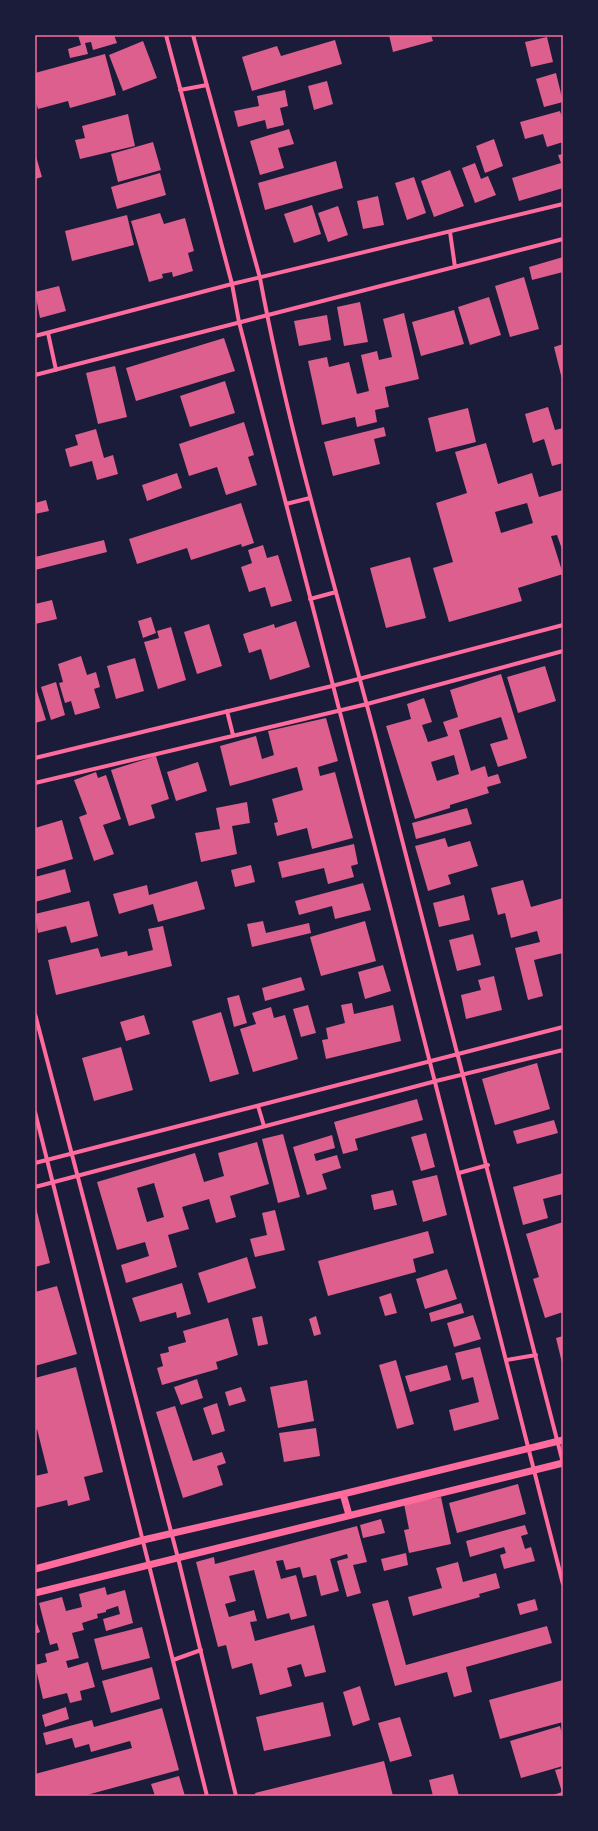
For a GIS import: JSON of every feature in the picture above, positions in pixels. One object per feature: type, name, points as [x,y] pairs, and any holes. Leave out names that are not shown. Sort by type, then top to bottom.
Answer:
[{"type":"street","points":[[166,35],[232,284],[239,322],[338,710],[436,1081],[563,1584]]},
{"type":"street","points":[[35,1593],[563,1463],[560,1440],[536,1355],[460,1054],[360,678],[310,498],[267,315],[260,278],[194,35]]},
{"type":"street","points":[[180,90],[207,84]]},
{"type":"street","points":[[35,336],[232,284],[563,204]]},
{"type":"street","points":[[450,232],[455,267]]},
{"type":"street","points":[[35,375],[563,239]]},
{"type":"street","points":[[48,333],[56,370]]},
{"type":"street","points":[[286,504],[310,498]]},
{"type":"street","points":[[310,599],[336,592]]},
{"type":"street","points":[[35,758],[332,686],[563,625]]},
{"type":"street","points":[[35,783],[366,704],[563,651]]},
{"type":"street","points":[[227,711],[233,735]]},
{"type":"street","points":[[35,1014],[172,1533],[236,1796]]},
{"type":"street","points":[[35,1164],[563,1027]]},
{"type":"street","points":[[35,1186],[436,1081],[563,1050]]},
{"type":"street","points":[[258,1106],[264,1126]]},
{"type":"street","points":[[35,1112],[207,1796]]},
{"type":"street","points":[[459,1173],[488,1165]]},
{"type":"street","points":[[506,1360],[536,1355]]},
{"type":"street","points":[[35,1569],[143,1540],[343,1494],[560,1440]]},
{"type":"street","points":[[343,1494],[349,1515]]},
{"type":"street","points":[[173,1660],[201,1650]]},
{"type":"building","points":[[78,35],[114,35],[117,43],[93,50],[91,42],[85,43],[88,54],[70,58],[68,49],[81,45]]},
{"type":"building","points":[[389,35],[431,35],[433,41],[393,52]]},
{"type":"building","points":[[547,37],[553,62],[531,67],[525,42]]},
{"type":"building","points":[[335,40],[342,64],[252,91],[242,57],[277,46],[281,56]]},
{"type":"building","points":[[143,41],[157,78],[123,91],[109,55]]},
{"type":"building","points":[[105,54],[116,95],[70,108],[68,101],[38,109],[35,99],[35,73]]},
{"type":"building","points":[[556,73],[563,102],[544,107],[536,79]]},
{"type":"building","points":[[327,81],[333,104],[314,110],[308,86]]},
{"type":"building","points":[[285,90],[288,106],[280,108],[284,125],[267,129],[265,120],[238,127],[234,111],[259,106],[257,96]]},
{"type":"building","points":[[560,111],[563,120],[563,142],[547,147],[543,134],[525,139],[520,122]]},
{"type":"building","points":[[128,114],[135,146],[80,159],[75,140],[85,138],[82,126]]},
{"type":"building","points":[[289,129],[294,144],[278,148],[284,168],[260,175],[250,141]]},
{"type":"building","points":[[494,139],[503,166],[485,173],[476,146]]},
{"type":"building","points":[[153,142],[161,170],[118,182],[111,154]]},
{"type":"building","points":[[35,153],[42,177],[35,179]]},
{"type":"building","points":[[563,154],[563,188],[519,201],[512,178],[561,163],[558,155]]},
{"type":"building","points":[[336,161],[343,188],[265,210],[258,183]]},
{"type":"building","points":[[475,163],[481,179],[488,176],[496,195],[475,203],[462,168]]},
{"type":"building","points":[[450,170],[464,206],[434,217],[421,181]]},
{"type":"building","points":[[160,173],[166,195],[117,209],[111,187]]},
{"type":"building","points":[[414,177],[426,213],[407,220],[395,183]]},
{"type":"building","points":[[378,196],[384,225],[363,229],[357,201]]},
{"type":"building","points":[[312,205],[321,234],[294,243],[284,214]]},
{"type":"building","points":[[338,206],[348,235],[328,242],[318,213]]},
{"type":"building","points":[[160,213],[164,224],[185,218],[194,251],[188,253],[193,271],[173,277],[172,272],[162,274],[163,278],[149,282],[131,221]]},
{"type":"building","points":[[127,215],[134,245],[72,261],[65,231]]},
{"type":"building","points":[[563,257],[563,272],[532,280],[529,267]]},
{"type":"building","points":[[524,277],[539,329],[510,337],[495,286]]},
{"type":"building","points":[[59,286],[66,311],[40,318],[35,292]]},
{"type":"building","points":[[489,297],[501,335],[470,345],[458,307]]},
{"type":"building","points":[[360,302],[368,342],[344,346],[337,307]]},
{"type":"building","points":[[454,310],[464,344],[421,356],[412,322]]},
{"type":"building","points":[[404,313],[419,379],[385,387],[389,407],[375,410],[377,422],[357,427],[355,417],[322,425],[308,361],[327,357],[329,367],[349,362],[357,394],[369,391],[361,355],[377,351],[379,360],[392,357],[383,319]]},
{"type":"building","points":[[327,315],[331,340],[299,346],[294,321]]},
{"type":"building","points":[[224,338],[235,371],[136,401],[126,368]]},
{"type":"building","points":[[563,344],[563,379],[562,379],[554,347]]},
{"type":"building","points":[[115,366],[127,417],[98,424],[86,373]]},
{"type":"building","points":[[225,381],[235,413],[190,427],[180,396]]},
{"type":"building","points":[[548,407],[555,430],[563,428],[563,463],[552,466],[544,439],[533,443],[525,414]]},
{"type":"building","points":[[468,408],[476,442],[436,452],[428,418]]},
{"type":"building","points":[[244,422],[254,455],[248,457],[257,485],[226,495],[217,467],[189,476],[179,444]]},
{"type":"building","points":[[384,427],[386,436],[374,439],[380,464],[333,476],[324,442]]},
{"type":"building","points":[[96,429],[104,458],[113,455],[118,474],[97,480],[92,461],[70,467],[65,449],[78,445],[75,435]]},
{"type":"building","points":[[486,443],[498,484],[532,473],[539,497],[563,490],[563,552],[557,535],[551,536],[563,574],[518,588],[522,601],[449,622],[433,568],[453,562],[436,503],[467,493],[455,452]],"holes":[[[527,503],[533,523],[501,533],[495,512]]]},
{"type":"building","points":[[177,473],[182,488],[147,501],[142,485]]},
{"type":"building","points":[[46,500],[49,511],[35,514],[35,503]]},
{"type":"building","points":[[241,503],[254,543],[242,547],[241,544],[191,560],[187,548],[137,564],[129,539]]},
{"type":"building","points":[[104,540],[107,552],[35,570],[35,557]]},
{"type":"building","points":[[263,545],[267,558],[278,555],[292,601],[271,607],[265,587],[249,592],[241,567],[252,563],[248,550]]},
{"type":"building","points":[[410,557],[426,618],[386,628],[370,568]]},
{"type":"building","points":[[52,600],[57,619],[35,624],[35,604]]},
{"type":"building","points":[[151,617],[156,633],[143,638],[138,621]]},
{"type":"building","points":[[296,621],[310,667],[270,680],[261,649],[249,653],[243,634],[274,624],[275,628]]},
{"type":"building","points":[[209,624],[222,666],[197,674],[184,632]]},
{"type":"building","points":[[171,627],[186,680],[158,689],[144,642],[159,638],[157,631]]},
{"type":"building","points":[[81,656],[87,675],[96,672],[100,687],[94,689],[100,708],[75,715],[71,701],[65,703],[59,683],[63,682],[58,664]]},
{"type":"building","points":[[135,658],[144,691],[116,699],[107,666]]},
{"type":"building","points":[[545,666],[556,701],[518,713],[507,677]]},
{"type":"building","points":[[501,674],[527,758],[498,767],[490,744],[508,739],[501,717],[459,730],[471,771],[485,766],[488,777],[498,774],[501,783],[487,787],[489,793],[450,805],[450,808],[415,819],[386,726],[411,719],[407,704],[424,698],[432,722],[422,725],[428,742],[448,736],[443,722],[458,717],[450,690]],"holes":[[[454,755],[459,774],[437,781],[431,762]]]},
{"type":"building","points":[[56,682],[65,715],[51,720],[41,687]]},
{"type":"building","points":[[35,685],[46,720],[35,723]]},
{"type":"building","points":[[326,718],[338,761],[318,767],[320,776],[335,772],[353,838],[312,849],[307,828],[277,836],[274,823],[278,822],[272,799],[303,790],[297,767],[230,786],[220,746],[256,736],[262,759],[274,755],[268,731]]},
{"type":"building","points":[[156,756],[169,799],[151,805],[155,818],[129,826],[111,770]]},
{"type":"building","points":[[198,762],[207,791],[176,801],[167,772]]},
{"type":"building","points":[[96,772],[98,778],[106,775],[121,819],[103,825],[114,854],[94,861],[79,817],[87,814],[74,780]]},
{"type":"building","points":[[247,802],[250,823],[232,826],[237,854],[201,862],[195,833],[220,829],[216,808]]},
{"type":"building","points":[[467,808],[472,824],[416,839],[412,823]]},
{"type":"building","points":[[62,820],[73,859],[35,870],[35,828]]},
{"type":"building","points":[[445,838],[448,847],[470,841],[478,866],[448,875],[451,884],[428,891],[415,846]]},
{"type":"building","points":[[354,844],[358,864],[351,866],[354,877],[328,884],[324,868],[282,878],[278,862]]},
{"type":"building","points":[[251,865],[255,882],[235,887],[231,870]]},
{"type":"building","points":[[65,869],[71,892],[35,902],[35,877]]},
{"type":"building","points":[[523,880],[531,907],[563,898],[563,953],[534,960],[543,996],[528,1000],[515,948],[540,942],[537,931],[511,938],[505,913],[498,915],[491,888]]},
{"type":"building","points":[[197,881],[205,909],[158,922],[153,904],[119,914],[113,894],[147,885],[149,895]]},
{"type":"building","points":[[363,883],[371,910],[335,919],[332,906],[299,915],[295,901]]},
{"type":"building","points":[[464,895],[470,920],[439,927],[433,903]]},
{"type":"building","points":[[89,901],[98,936],[71,943],[66,926],[38,933],[35,914]]},
{"type":"building","points":[[263,921],[266,933],[309,923],[311,933],[252,947],[247,924]]},
{"type":"building","points":[[365,921],[376,961],[321,976],[310,937]]},
{"type":"building","points":[[163,926],[172,966],[56,995],[48,960],[98,948],[101,957],[127,951],[128,956],[153,950],[148,929]]},
{"type":"building","points":[[473,934],[481,965],[457,971],[449,940]]},
{"type":"building","points":[[383,965],[391,991],[365,999],[358,972]]},
{"type":"building","points":[[494,976],[502,1010],[466,1019],[461,995],[481,990],[478,980]]},
{"type":"building","points":[[301,977],[305,990],[265,1001],[262,988]]},
{"type":"building","points":[[239,995],[247,1023],[234,1027],[227,998]]},
{"type":"building","points":[[352,1003],[354,1014],[393,1005],[401,1041],[326,1059],[322,1040],[328,1039],[326,1028],[345,1023],[341,1005]]},
{"type":"building","points":[[308,1005],[316,1033],[301,1037],[293,1009]]},
{"type":"building","points":[[271,1007],[274,1018],[285,1015],[298,1059],[253,1072],[240,1029],[256,1024],[252,1013]]},
{"type":"building","points":[[221,1012],[239,1074],[210,1082],[192,1021]]},
{"type":"building","points":[[144,1015],[150,1034],[126,1041],[120,1022]]},
{"type":"building","points":[[121,1047],[133,1090],[94,1101],[82,1058]]},
{"type":"building","points":[[537,1063],[550,1109],[495,1125],[482,1079]]},
{"type":"building","points":[[417,1099],[423,1120],[355,1139],[358,1150],[343,1154],[334,1122]]},
{"type":"building","points":[[554,1120],[558,1133],[517,1144],[513,1131]]},
{"type":"building","points":[[426,1133],[435,1167],[421,1171],[411,1137]]},
{"type":"building","points":[[283,1134],[300,1197],[278,1203],[262,1139]]},
{"type":"building","points":[[332,1135],[335,1148],[314,1154],[316,1161],[337,1155],[341,1168],[322,1174],[327,1189],[307,1195],[293,1147]]},
{"type":"building","points":[[257,1142],[269,1184],[230,1196],[236,1217],[216,1223],[209,1199],[182,1207],[189,1229],[168,1235],[177,1267],[126,1283],[121,1265],[149,1256],[145,1242],[117,1250],[97,1182],[195,1153],[204,1182],[224,1176],[218,1153]],"holes":[[[154,1183],[164,1217],[147,1222],[137,1188]]]},
{"type":"building","points":[[563,1173],[563,1194],[543,1199],[548,1218],[523,1225],[513,1187]]},
{"type":"building","points":[[437,1175],[447,1215],[423,1222],[412,1181]]},
{"type":"building","points":[[393,1190],[397,1205],[374,1210],[371,1195]]},
{"type":"building","points":[[35,1204],[50,1263],[35,1267]]},
{"type":"building","points":[[275,1210],[285,1250],[255,1257],[250,1239],[267,1235],[262,1213]]},
{"type":"building","points":[[563,1222],[563,1312],[545,1318],[533,1279],[539,1277],[526,1234]]},
{"type":"building","points":[[428,1231],[434,1253],[413,1259],[416,1272],[328,1296],[318,1261]]},
{"type":"building","points":[[247,1257],[256,1288],[208,1303],[198,1273]]},
{"type":"building","points":[[447,1269],[457,1299],[425,1309],[416,1279]]},
{"type":"building","points":[[182,1283],[191,1314],[177,1318],[176,1312],[140,1322],[132,1298]]},
{"type":"building","points":[[57,1286],[77,1354],[35,1366],[35,1292]]},
{"type":"building","points":[[391,1293],[397,1313],[385,1316],[379,1297]]},
{"type":"building","points":[[461,1303],[464,1313],[431,1322],[429,1313]]},
{"type":"building","points":[[473,1315],[481,1339],[454,1347],[447,1323]]},
{"type":"building","points":[[262,1316],[268,1344],[258,1346],[252,1318]]},
{"type":"building","points":[[316,1316],[321,1334],[314,1336],[309,1319]]},
{"type":"building","points":[[228,1318],[238,1355],[216,1362],[218,1369],[162,1385],[157,1368],[163,1366],[160,1354],[169,1352],[168,1347],[186,1342],[183,1331]]},
{"type":"building","points":[[563,1336],[563,1363],[562,1363],[556,1338]]},
{"type":"building","points":[[480,1347],[499,1419],[454,1431],[449,1410],[479,1402],[473,1377],[462,1380],[455,1353]]},
{"type":"building","points":[[396,1360],[414,1424],[397,1429],[379,1365]]},
{"type":"building","points":[[447,1365],[451,1380],[410,1392],[405,1376]]},
{"type":"building","points":[[76,1367],[103,1472],[84,1477],[90,1500],[68,1506],[67,1500],[35,1508],[35,1476],[48,1473],[37,1429],[35,1429],[35,1378]]},
{"type":"building","points":[[197,1379],[203,1398],[181,1405],[174,1387]]},
{"type":"building","points":[[307,1380],[314,1421],[278,1428],[270,1387]]},
{"type":"building","points":[[241,1387],[246,1401],[229,1406],[225,1392]]},
{"type":"building","points":[[217,1403],[225,1431],[212,1435],[203,1408]]},
{"type":"building","points":[[175,1406],[193,1461],[222,1452],[226,1463],[217,1466],[223,1485],[183,1498],[156,1412]]},
{"type":"building","points":[[316,1428],[320,1456],[284,1462],[279,1433]]},
{"type":"building","points":[[518,1484],[526,1514],[457,1533],[449,1503]]},
{"type":"building","points":[[441,1497],[451,1544],[409,1553],[404,1530],[409,1529],[404,1504]]},
{"type":"building","points":[[381,1519],[385,1533],[363,1538],[360,1525]]},
{"type":"building","points":[[525,1525],[528,1534],[521,1536],[525,1549],[531,1547],[535,1561],[504,1569],[500,1555],[506,1553],[504,1547],[470,1557],[466,1541]]},
{"type":"building","points":[[357,1526],[367,1562],[353,1565],[361,1593],[347,1597],[337,1561],[348,1558],[347,1554],[330,1559],[339,1591],[321,1596],[316,1575],[303,1578],[300,1567],[286,1570],[283,1560],[276,1561],[281,1579],[296,1575],[307,1616],[291,1620],[289,1613],[267,1619],[254,1570],[229,1576],[236,1601],[225,1604],[229,1617],[254,1610],[257,1621],[250,1622],[255,1641],[314,1625],[326,1672],[305,1677],[301,1664],[287,1668],[292,1686],[260,1695],[252,1663],[232,1669],[226,1645],[218,1647],[196,1562],[214,1557],[215,1564]]},
{"type":"building","points":[[406,1553],[408,1565],[384,1571],[381,1559]]},
{"type":"building","points":[[458,1562],[463,1582],[496,1573],[500,1588],[479,1594],[480,1597],[413,1616],[408,1597],[442,1588],[436,1568]]},
{"type":"building","points":[[105,1587],[107,1595],[125,1590],[133,1623],[106,1631],[103,1619],[120,1614],[118,1606],[106,1610],[106,1612],[97,1614],[98,1618],[82,1623],[84,1630],[72,1633],[79,1658],[66,1661],[68,1668],[88,1662],[95,1687],[80,1691],[82,1700],[70,1703],[67,1693],[43,1699],[35,1665],[47,1662],[45,1654],[59,1650],[57,1643],[50,1645],[39,1603],[62,1597],[66,1611],[82,1607],[79,1594]]},
{"type":"building","points":[[535,1599],[538,1610],[520,1615],[517,1604]]},
{"type":"building","points":[[388,1600],[406,1665],[547,1626],[552,1643],[466,1667],[472,1692],[454,1697],[447,1672],[395,1686],[372,1604]]},
{"type":"building","points":[[35,1618],[40,1632],[35,1634]]},
{"type":"building","points":[[142,1627],[150,1658],[102,1670],[94,1639]]},
{"type":"building","points":[[152,1667],[160,1699],[111,1713],[102,1681]]},
{"type":"building","points":[[563,1680],[563,1722],[500,1739],[489,1700]]},
{"type":"building","points":[[360,1686],[370,1720],[353,1726],[343,1692]]},
{"type":"building","points":[[323,1702],[331,1736],[264,1751],[256,1717]]},
{"type":"building","points":[[66,1707],[69,1719],[45,1727],[42,1715]]},
{"type":"building","points":[[162,1708],[179,1770],[83,1796],[35,1796],[35,1774],[132,1748],[130,1741],[91,1752],[89,1744],[75,1748],[72,1738],[46,1745],[43,1733],[92,1720],[94,1727]]},
{"type":"building","points":[[400,1717],[412,1756],[390,1762],[378,1723]]},
{"type":"building","points":[[560,1726],[563,1738],[563,1766],[521,1778],[510,1741]]},
{"type":"building","points":[[384,1761],[393,1796],[256,1796],[255,1793]]},
{"type":"building","points":[[563,1768],[563,1796],[550,1796],[562,1792],[555,1770]]},
{"type":"building","points":[[453,1774],[459,1796],[433,1796],[429,1780]]},
{"type":"building","points":[[179,1776],[185,1796],[155,1796],[151,1784]]}]
